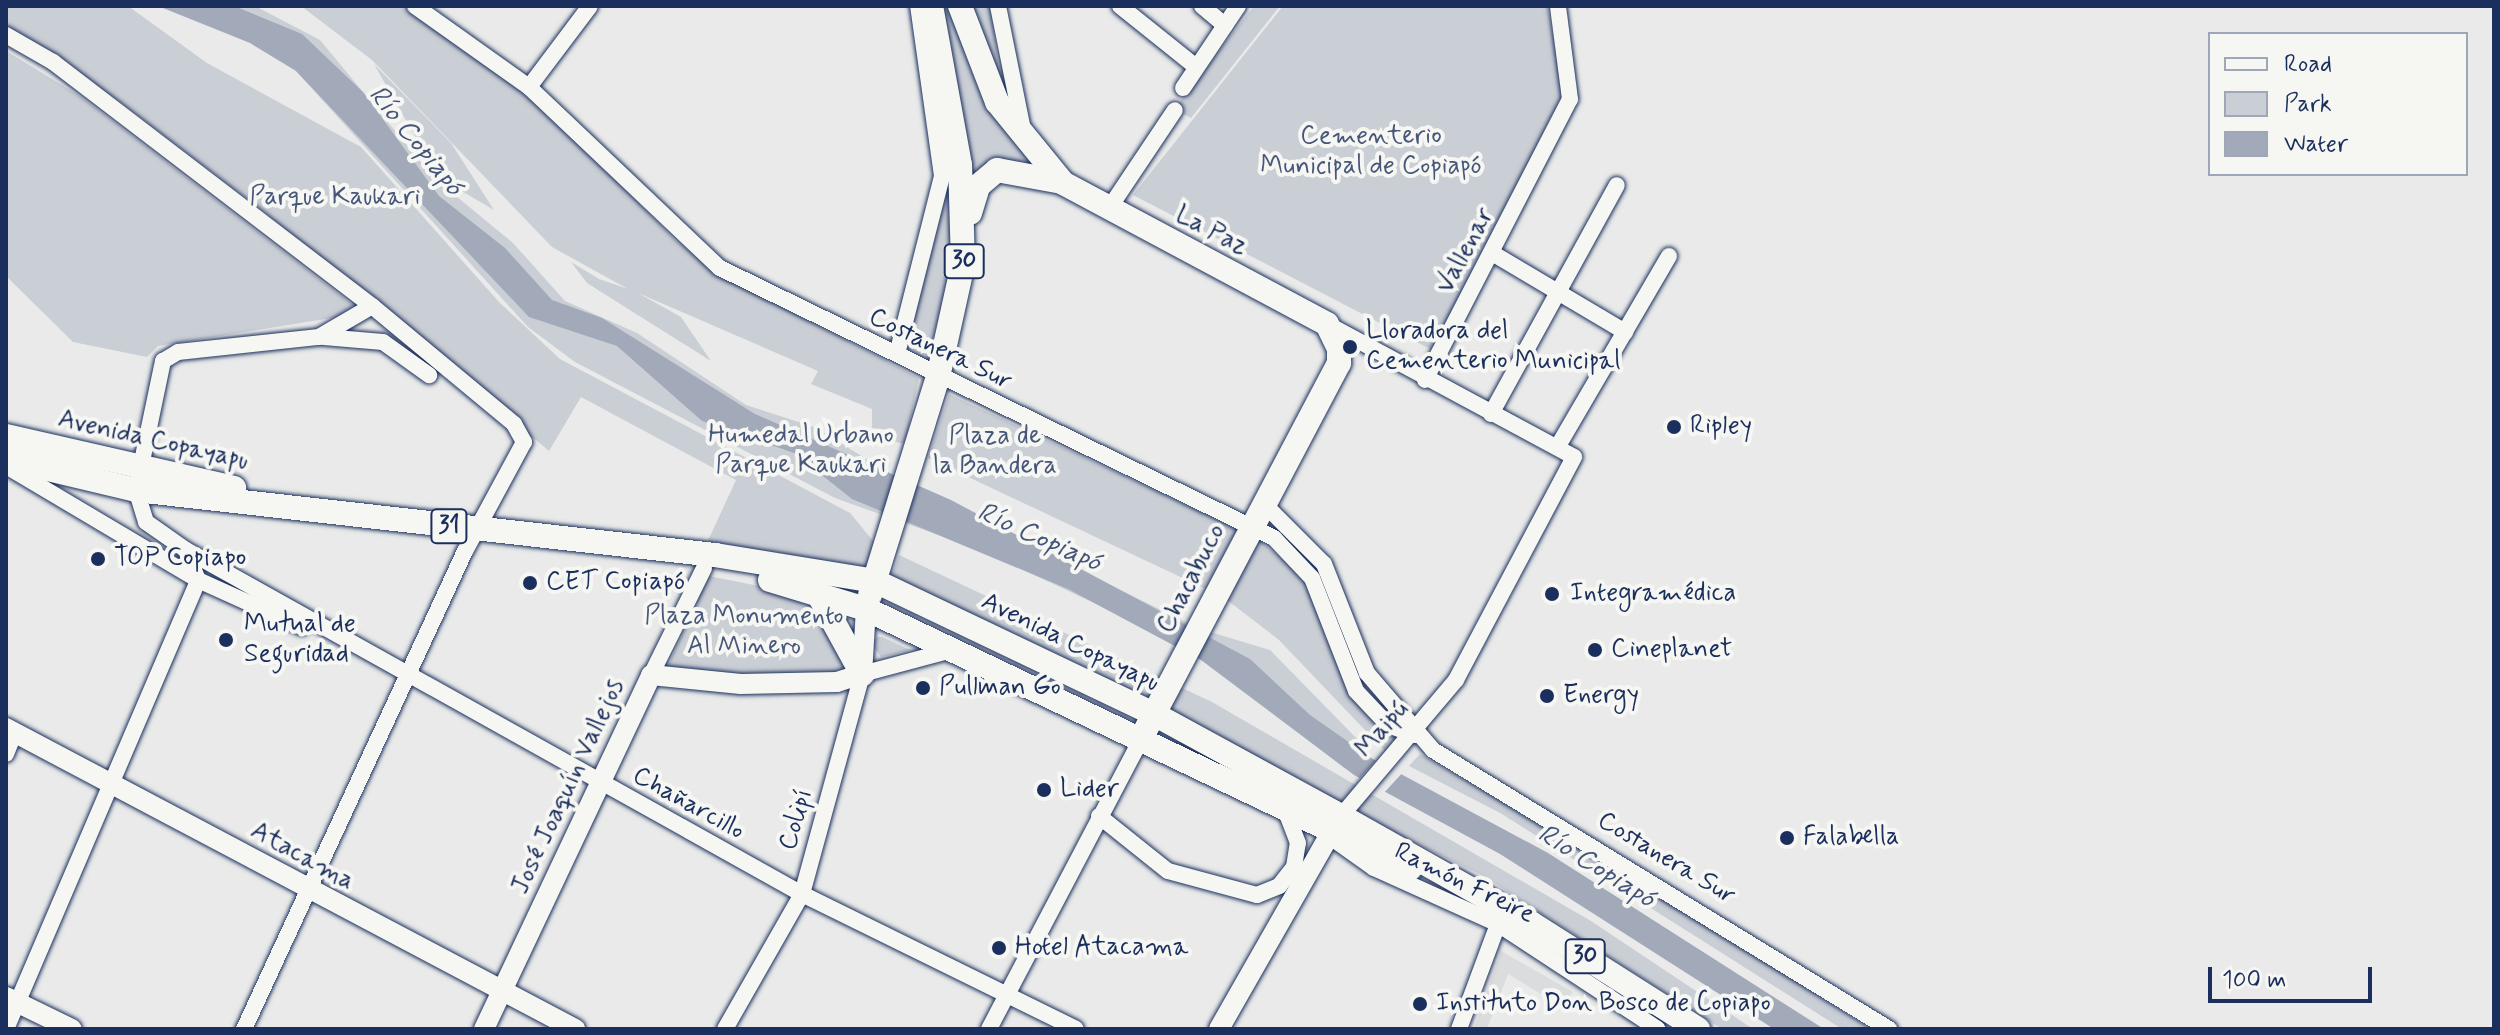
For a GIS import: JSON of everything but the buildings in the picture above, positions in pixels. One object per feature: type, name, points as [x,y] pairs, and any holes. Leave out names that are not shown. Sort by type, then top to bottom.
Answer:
[{"type":"highway","points":[[918,6],[944,70]]},
{"type":"highway","name":"30","points":[[866,609],[938,377],[965,238],[944,70],[931,6]]},
{"type":"highway","name":"La Paz","points":[[960,6],[989,88],[1027,147],[1063,183],[1108,210],[1327,324]]},
{"type":"highway","points":[[965,238],[978,186],[997,170],[1063,183]]},
{"type":"highway","points":[[1327,324],[1339,363]]},
{"type":"highway","name":"Chacabuco","points":[[1139,743],[1257,513],[1339,363]]},
{"type":"highway","name":"Avenida Copayapu","points":[[6,436],[137,478]]},
{"type":"highway","name":"Avenida Copayapu","points":[[6,459],[477,530],[611,548],[715,555],[875,581],[1154,714],[1335,826],[1469,890],[1698,1029]]},
{"type":"highway","name":"Avenida Copayapu","points":[[611,548],[816,591],[866,609],[1287,815],[1335,826]]},
{"type":"highway","points":[[816,591],[862,674]]},
{"type":"main road","name":"Colipí","points":[[862,674],[866,609]]},
{"type":"main road","points":[[651,675],[812,686],[862,674]]},
{"type":"main road","name":"José Joaquín Vallejos","points":[[484,1029],[651,675]]},
{"type":"main road","name":"Atacama","points":[[11,730],[110,780],[307,890],[575,1029]]},
{"type":"main road","name":"Maipú","points":[[1219,1029],[1335,826]]},
{"type":"main road","points":[[12,1000],[72,1029]]},
{"type":"street","name":"Costanera Sur","points":[[415,6],[529,87],[720,268],[938,377],[1257,513],[1333,577],[1367,673],[1418,731],[1889,1029]]},
{"type":"street","points":[[529,87],[590,6]]},
{"type":"street","points":[[897,354],[942,176],[918,6]]},
{"type":"street","points":[[998,6],[1027,147]]},
{"type":"street","points":[[1120,6],[1195,66]]},
{"type":"street","points":[[1202,6],[1225,25]]},
{"type":"street","points":[[1183,88],[1238,6]]},
{"type":"street","name":"Vallenar","points":[[1425,380],[1572,92],[1558,6]]},
{"type":"street","points":[[6,35],[66,71],[372,306],[523,438],[521,456],[477,530],[244,1029]]},
{"type":"street","points":[[1108,210],[1175,110]]},
{"type":"street","points":[[1491,414],[1617,185]]},
{"type":"street","points":[[1492,253],[1625,332]]},
{"type":"street","points":[[1558,446],[1669,256]]},
{"type":"street","points":[[319,337],[372,306]]},
{"type":"street","points":[[349,322],[362,339]]},
{"type":"street","name":"La Paz","points":[[1327,324],[1377,356],[1558,446],[1574,457]]},
{"type":"street","points":[[137,478],[169,355],[319,337],[362,339],[392,346],[429,375]]},
{"type":"street","points":[[1339,363],[1377,356]]},
{"type":"street","name":"Maipú","points":[[1335,826],[1418,731],[1466,662],[1493,600],[1574,457]]},
{"type":"street","name":"Chañarcillo","points":[[6,466],[198,580],[409,676]]},
{"type":"street","name":"Chañarcillo","points":[[137,478],[146,522],[186,550],[802,894],[1009,993],[1076,1029]]},
{"type":"street","name":"Costanera Sur","points":[[1257,513],[1305,565],[1341,665],[1366,704],[1388,725],[1418,731]]},
{"type":"street","points":[[6,1029],[12,1000],[198,580],[186,550]]},
{"type":"street","name":"José Joaquín Vallejos","points":[[651,675],[704,568]]},
{"type":"street","points":[[198,580],[240,579]]},
{"type":"street","points":[[862,674],[953,650]]},
{"type":"street","name":"Colipí","points":[[725,1029],[802,894],[862,674]]},
{"type":"street","points":[[6,754],[11,730]]},
{"type":"street","name":"Chacabuco","points":[[989,1029],[1139,743]]},
{"type":"street","points":[[1099,816],[1168,871],[1257,895],[1279,886],[1294,867],[1298,843],[1287,815]]},
{"type":"street","name":"Ramón Freire","points":[[1335,826],[1374,868],[1498,924],[1658,1029]]},
{"type":"street","points":[[1459,1029],[1498,924]]},
{"type":"shaded area","points":[[1501,951],[1573,992],[1561,1006],[1508,974],[1487,1029],[1474,1029]]},
{"type":"green space","name":"Parque Kaukari","points":[[6,6],[128,6],[207,63],[361,147],[499,302],[560,359],[850,513],[874,542],[866,575],[705,547],[736,480],[581,397],[549,451],[265,212],[118,100],[6,30]]},
{"type":"green space","name":"Humedal Urbano Parque Kaukari","points":[[180,6],[255,6],[320,40],[434,178],[513,243],[565,301],[637,333],[746,405],[814,427],[919,491],[1200,629],[1270,650],[1364,746],[1344,768],[1239,671],[983,551],[835,498],[575,362],[528,327],[286,60]]},
{"type":"green space","name":"Parque Kaukari","points":[[301,6],[403,6],[503,67],[674,239],[724,277],[919,378],[905,444],[892,441],[891,430],[872,428],[872,409],[811,384],[818,371],[638,293],[681,317],[711,361],[587,283],[571,262],[599,279],[628,289],[552,247],[372,60]]},
{"type":"green space","points":[[940,6],[949,6],[982,93],[1038,167],[1005,160],[970,190]]},
{"type":"green space","points":[[970,6],[990,6],[1003,97]]},
{"type":"green space","points":[[1254,6],[1280,6],[1191,118],[1174,109]]},
{"type":"green space","name":"Cementerio Municipal de Copiapó","points":[[1283,6],[1547,6],[1564,91],[1434,351],[1133,195]]},
{"type":"green space","points":[[6,51],[80,96],[353,305],[344,316],[158,346],[147,357],[73,342],[6,276]]},
{"type":"green space","points":[[374,64],[451,143],[494,210],[438,177]]},
{"type":"green space","points":[[944,154],[958,244],[927,361],[906,348]]},
{"type":"green space","name":"Plaza de la Bandera","points":[[949,394],[1237,529],[1206,589],[928,458]]},
{"type":"green space","points":[[1259,540],[1305,579],[1347,687],[1396,738],[1385,751],[1279,640],[1227,600]]},
{"type":"green space","points":[[899,555],[1212,702],[1591,921],[1753,1029],[1722,1029],[1485,877],[889,583]]},
{"type":"green space","name":"Plaza Monumento Al Minero","points":[[709,576],[813,597],[849,669],[824,679],[666,670]]},
{"type":"green space","points":[[877,637],[910,650],[881,657],[872,645]]},
{"type":"green space","points":[[1420,754],[1669,900],[1870,1029],[1842,1029],[1502,814],[1409,766]]},
{"type":"water","name":"Humedal Urbano Parque Kaukari","points":[[158,6],[234,6],[302,34],[363,92],[439,196],[505,248],[552,300],[602,318],[755,414],[951,500],[1250,659],[1310,715],[1373,759],[1548,853],[1824,1029],[1774,1029],[1500,854],[1354,775],[1201,660],[1068,589],[852,499],[794,453],[702,421],[617,346],[529,317],[296,71],[250,43]]},
{"type":"pier","points":[[1379,757],[1405,770],[1382,795],[1357,781]]},
{"type":"place","name":"Lloradora del Cementerio Municipal","points":[[1350,347]]},
{"type":"place","name":"Ripley","points":[[1674,427]]},
{"type":"place","name":"TOP Copiapo","points":[[98,559]]},
{"type":"place","name":"CET Copiapó","points":[[530,583]]},
{"type":"place","name":"Integramédica","points":[[1552,594]]},
{"type":"place","name":"Mutual de Seguridad","points":[[226,640]]},
{"type":"place","name":"Cineplanet","points":[[1595,650]]},
{"type":"place","name":"Pullman Go","points":[[923,688]]},
{"type":"place","name":"Energy","points":[[1547,696]]},
{"type":"place","name":"Lider","points":[[1044,790]]},
{"type":"place","name":"Falabella","points":[[1787,838]]},
{"type":"place","name":"Hotel Atacama","points":[[999,948]]},
{"type":"place","name":"Instituto Don Bosco de Copiapo","points":[[1420,1004]]},
{"type":"water label","name":"Río Copiapó","points":[[415,141]]},
{"type":"water label","name":"Río Copiapó","points":[[1039,538]]},
{"type":"water label","name":"Río Copiapó","points":[[1596,867]]}]
